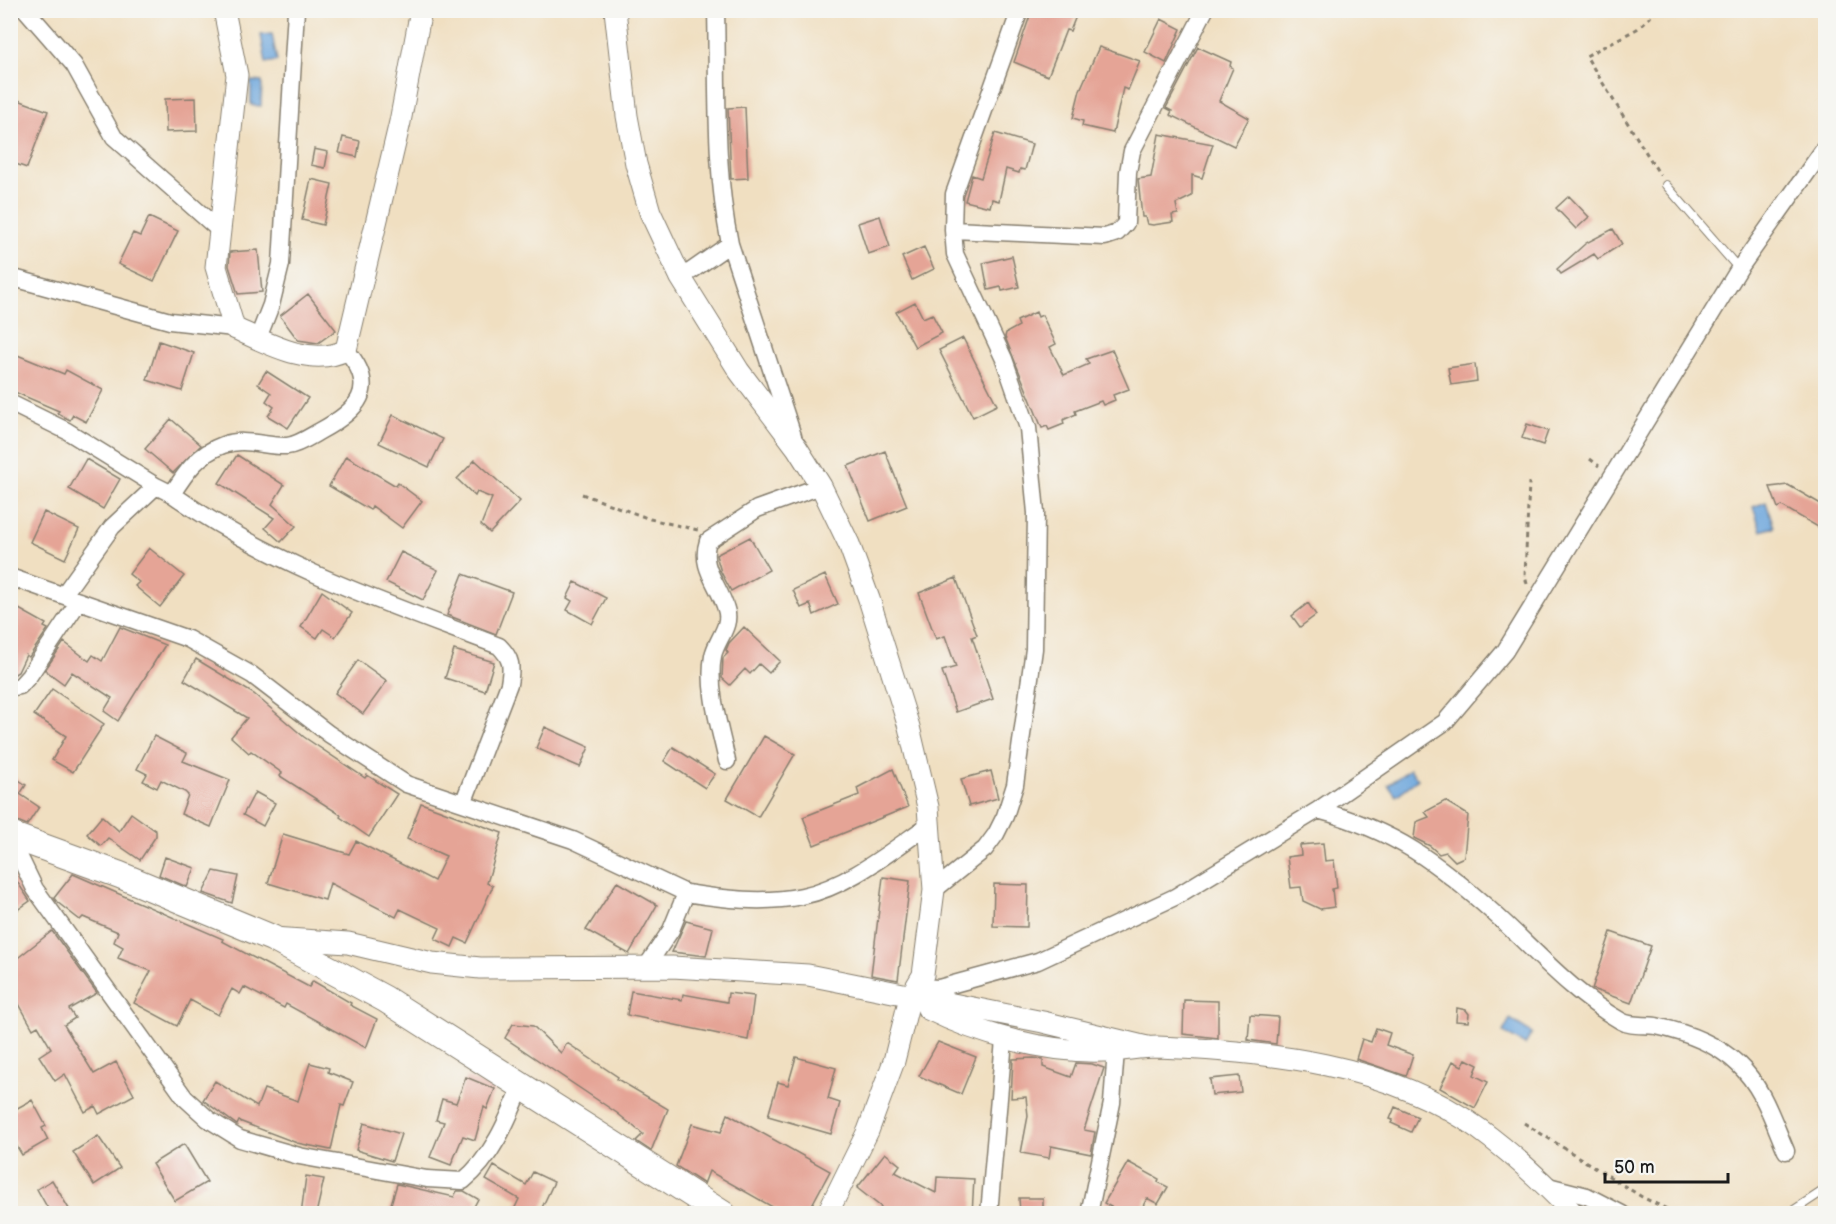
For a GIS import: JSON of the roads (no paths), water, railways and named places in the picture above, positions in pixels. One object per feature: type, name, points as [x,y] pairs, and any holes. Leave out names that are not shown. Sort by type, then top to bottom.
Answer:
[{"type":"main road","points":[[10,836],[120,875],[272,938],[385,999],[723,1214]]},
{"type":"street","points":[[26,10],[74,65],[114,137],[218,229]]},
{"type":"street","points":[[224,10],[237,75],[230,152],[218,229],[216,267],[234,328]]},
{"type":"street","points":[[258,338],[271,305],[281,264],[296,10]]},
{"type":"street","points":[[10,278],[170,321],[234,328],[315,357],[333,357],[346,350],[400,122],[420,10]]},
{"type":"street","points":[[615,10],[624,94],[636,164],[650,212],[681,278],[740,371],[797,448],[821,486],[849,544],[869,599],[919,762],[930,824],[934,890],[925,969],[913,992],[894,1061],[881,1097],[851,1168],[827,1214]]},
{"type":"street","points":[[716,10],[718,164],[730,244],[797,448]]},
{"type":"street","points":[[934,890],[986,849],[1005,816],[1015,785],[1030,689],[1036,610],[1036,513],[1028,428],[1004,359],[955,254],[953,230],[954,194],[1020,10]]},
{"type":"street","points":[[953,230],[1105,237],[1117,233],[1126,223],[1128,172],[1132,151],[1205,10]]},
{"type":"street","points":[[913,992],[939,988],[1038,961],[1175,897],[1318,810],[1445,722],[1505,651],[1739,269],[1826,146]]},
{"type":"street","points":[[681,278],[730,244]]},
{"type":"street","points":[[172,494],[193,463],[226,443],[250,442],[287,446],[303,440],[352,411],[360,401],[362,382],[355,361],[346,350]]},
{"type":"street","points":[[10,403],[67,431],[172,494],[225,530],[263,551],[407,613],[499,646],[510,657],[512,666],[508,684],[464,801]]},
{"type":"street","points":[[10,688],[20,686],[29,676],[112,527],[156,486]]},
{"type":"street","points":[[727,760],[717,713],[712,666],[717,645],[728,621],[726,609],[705,566],[705,549],[708,541],[714,535],[757,509],[821,486]]},
{"type":"street","points":[[10,577],[188,639],[252,675],[328,734],[406,784],[464,801],[573,840],[686,893],[759,900],[802,896],[838,883],[930,824]]},
{"type":"street","points":[[1318,810],[1359,821],[1422,854],[1494,914],[1565,980],[1622,1022],[1680,1032],[1728,1056],[1755,1084],[1786,1151]]},
{"type":"street","points":[[10,836],[35,889],[185,1098],[208,1119],[240,1139],[299,1156],[427,1179],[463,1181],[489,1151],[506,1126],[522,1085]]},
{"type":"street","points":[[646,967],[671,930],[686,893]]},
{"type":"street","points":[[272,938],[348,943],[432,963],[468,967],[740,969],[808,975],[913,992],[1147,1047],[1313,1063],[1383,1080],[1413,1091],[1479,1129],[1574,1214]]},
{"type":"street","points":[[913,992],[941,1015],[1004,1040],[1082,1050],[1147,1047]]},
{"type":"street","points":[[989,1214],[1004,1040]]},
{"type":"street","points":[[1089,1214],[1112,1103],[1116,1050]]},
{"type":"street","points":[[1544,1185],[1587,1196],[1622,1214]]},
{"type":"lane","points":[[1666,185],[1739,269]]},
{"type":"lane","points":[[1788,1214],[1826,1189]]},
{"type":"water","points":[[272,34],[277,61],[266,63],[261,35]]},
{"type":"water","points":[[251,81],[262,82],[261,106],[251,105]]},
{"type":"water","points":[[1766,502],[1774,527],[1761,531],[1753,507]]},
{"type":"water","points":[[1410,769],[1418,779],[1396,796],[1388,785]]},
{"type":"water","points":[[1510,1019],[1532,1033],[1525,1045],[1503,1032]]}]
